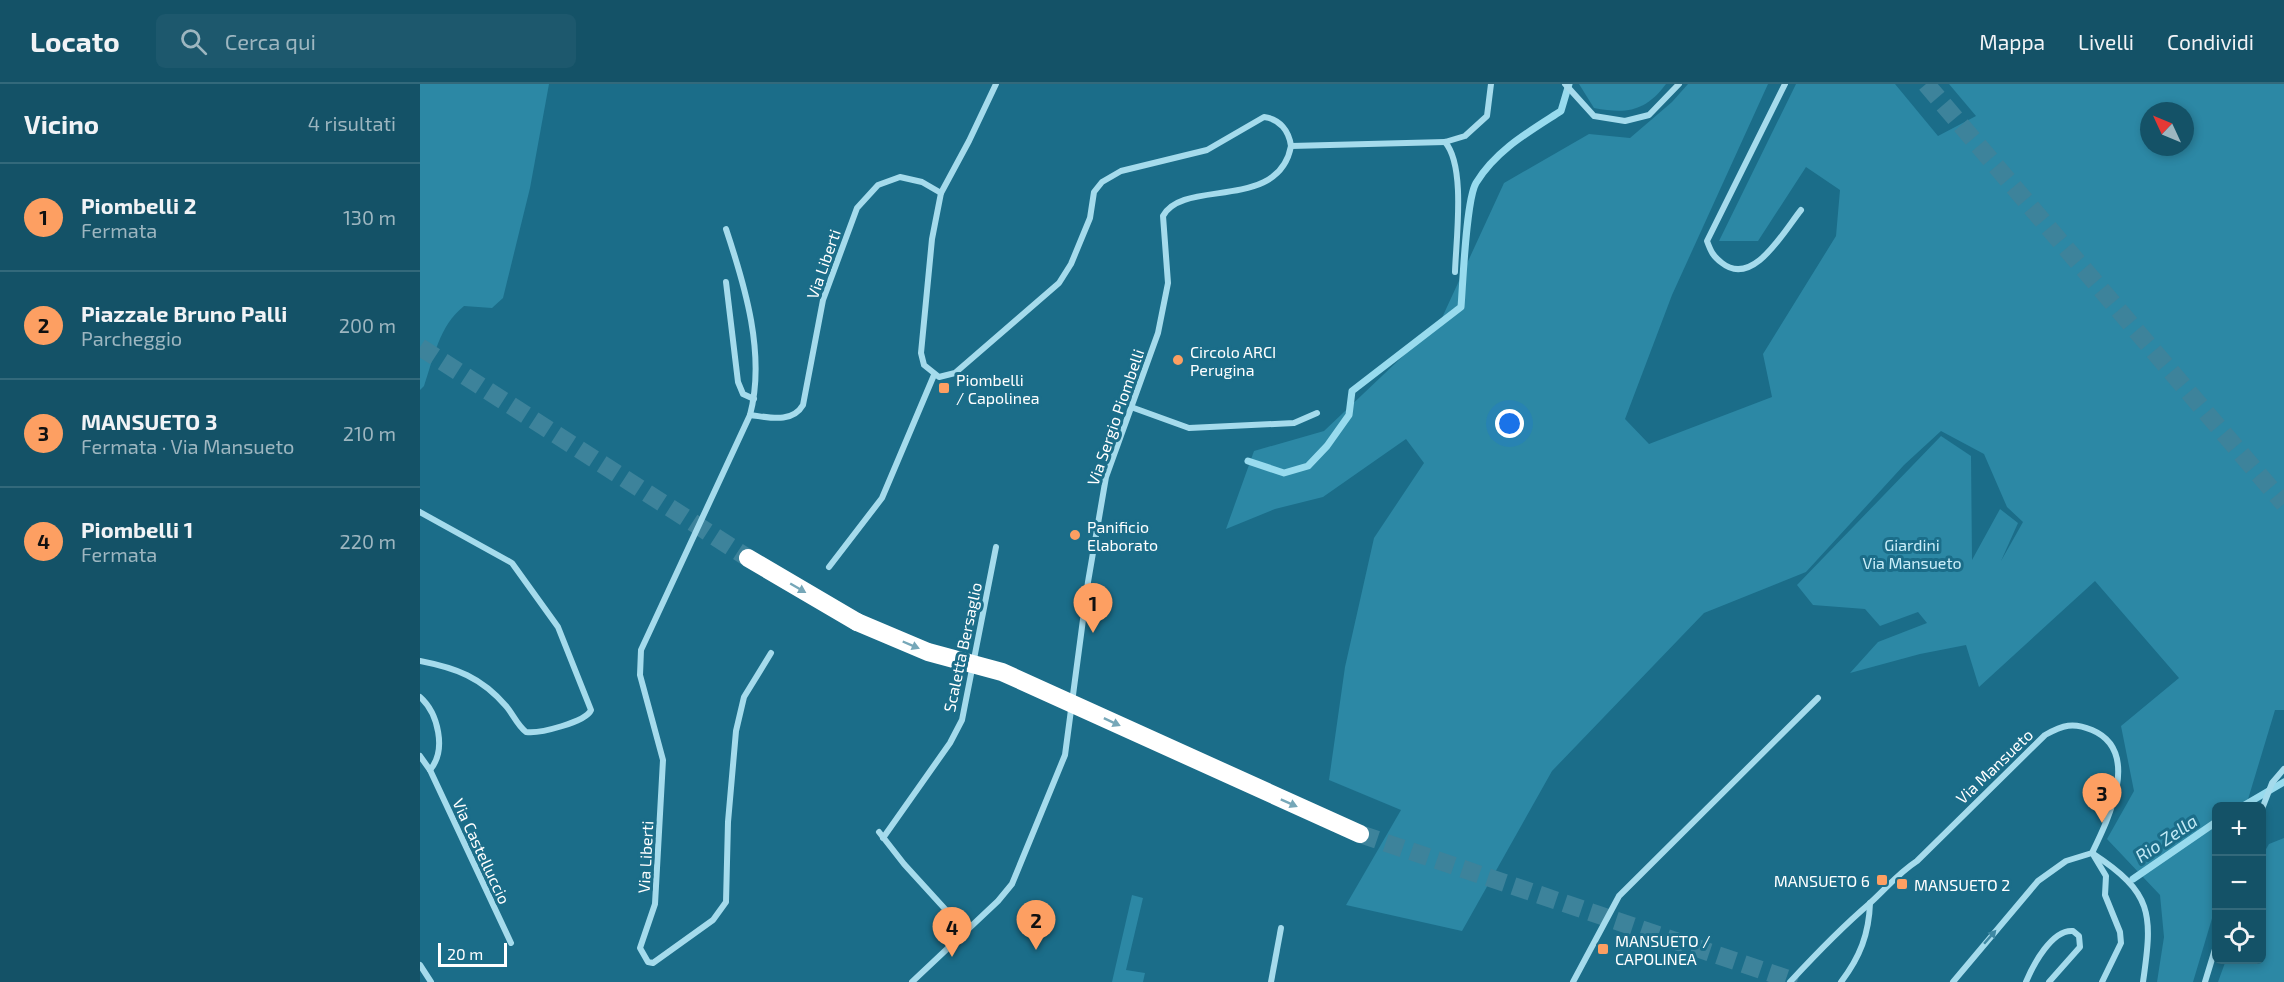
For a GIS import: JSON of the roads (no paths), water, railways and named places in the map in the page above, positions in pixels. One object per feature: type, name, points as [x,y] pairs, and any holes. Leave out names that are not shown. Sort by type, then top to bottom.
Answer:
[{"type":"highway","points":[[748,558],[857,622],[928,652],[1002,672],[1360,834]]},
{"type":"street","points":[[996,84],[941,193],[932,239],[921,353],[924,364],[934,375],[944,377],[955,373],[1059,283],[1071,264],[1090,218],[1094,192],[1114,173],[1207,150],[1264,117],[1280,123],[1288,133],[1291,146],[1445,142],[1465,136],[1487,116],[1491,84]]},
{"type":"street","points":[[1565,84],[1581,105],[1594,116],[1625,121],[1649,116],[1679,84]]},
{"type":"street","points":[[1785,84],[1707,241],[1711,255],[1728,267],[1744,270],[1758,263],[1801,210]]},
{"type":"street","points":[[1445,142],[1453,151],[1457,170],[1455,272]]},
{"type":"street","name":"Via Sergio Piombelli","points":[[912,982],[966,932],[1012,884],[1065,755],[1088,582],[1106,477],[1158,333],[1168,283],[1162,216],[1166,210],[1180,200],[1251,188],[1265,182],[1285,163],[1291,146]]},
{"type":"street","name":"Via Liberti","points":[[750,415],[782,418],[794,415],[803,405],[823,300],[857,208],[878,185],[900,177],[922,182],[941,193]]},
{"type":"street","name":"Via Liberti","points":[[726,229],[752,328],[757,363],[754,399],[750,415],[641,650],[640,675],[663,760],[655,904],[640,948],[648,962],[653,963],[713,920],[726,902],[728,822],[736,731],[744,697],[771,653]]},
{"type":"street","points":[[726,282],[738,382],[743,394],[754,399]]},
{"type":"street","points":[[830,567],[882,498],[934,375]]},
{"type":"street","points":[[1131,407],[1189,428],[1294,423],[1317,413]]},
{"type":"street","points":[[420,512],[512,563],[558,627],[591,710],[584,718],[537,732],[526,732],[506,706],[479,680],[459,670],[420,661]]},
{"type":"street","name":"Scaletta Bersaglio","points":[[884,838],[950,743],[962,720],[996,547]]},
{"type":"street","points":[[420,697],[435,718],[438,758],[430,770]]},
{"type":"street","points":[[1573,982],[1619,896],[1818,698]]},
{"type":"street","name":"Via Mansueto","points":[[1790,982],[1856,913],[1870,903],[2045,735],[2064,724],[2079,725],[2099,733],[2114,750],[2119,772],[2115,795],[2092,853]]},
{"type":"street","name":"Via Castelluccio","points":[[420,756],[430,770],[511,943]]},
{"type":"street","points":[[2265,802],[2272,783],[2284,769]]},
{"type":"street","points":[[879,832],[966,932]]},
{"type":"street","points":[[1953,982],[2038,881],[2066,861],[2092,853]]},
{"type":"street","points":[[2092,853],[2106,876],[2104,895],[2120,932],[2121,943],[2102,982]]},
{"type":"street","points":[[2092,853],[2130,881],[2143,901],[2148,921],[2149,941],[2143,982]]},
{"type":"street","points":[[1841,982],[1860,954],[1868,931],[1870,903]]},
{"type":"street","points":[[1271,982],[1281,928]]},
{"type":"street","points":[[2026,982],[2041,951],[2066,931],[2077,933],[2081,940],[2080,947],[2049,982]]},
{"type":"street","points":[[2205,982],[2212,961]]},
{"type":"street","points":[[420,965],[431,982]]},
{"type":"waterway","points":[[1248,461],[1284,473],[1308,466],[1327,446],[1349,415],[1352,391],[1461,307],[1467,223],[1476,183],[1484,171],[1504,151],[1561,111],[1569,84]]},
{"type":"waterway","name":"Rio Zella","points":[[2250,802],[2284,782]]},
{"type":"waterway","name":"Rio Zella","points":[[2133,879],[2212,825]]},
{"type":"tunnel","points":[[1926,84],[2284,504]]},
{"type":"tunnel","points":[[420,347],[748,558]]},
{"type":"tunnel","points":[[1360,834],[1797,982]]},
{"type":"place","name":"Circolo ARCI Perugina","points":[[1178,360]]},
{"type":"place","name":"Piombelli / Capolinea","points":[[944,388]]},
{"type":"place","name":"Panificio Elaborato","points":[[1075,535]]},
{"type":"place","name":"Piombelli 2","points":[[1093,633]]},
{"type":"place","name":"MANSUETO 3","points":[[2102,823]]},
{"type":"place","name":"MANSUETO 6","points":[[1882,880]]},
{"type":"place","name":"MANSUETO 2","points":[[1902,884]]},
{"type":"place","name":"MANSUETO / CAPOLINEA","points":[[1603,949]]},
{"type":"place","name":"Piazzale Bruno Palli","points":[[1036,950]]},
{"type":"place","name":"Piombelli 1","points":[[952,957]]},
{"type":"park label","name":"Giardini Via Mansueto","points":[[1912,553]]}]
